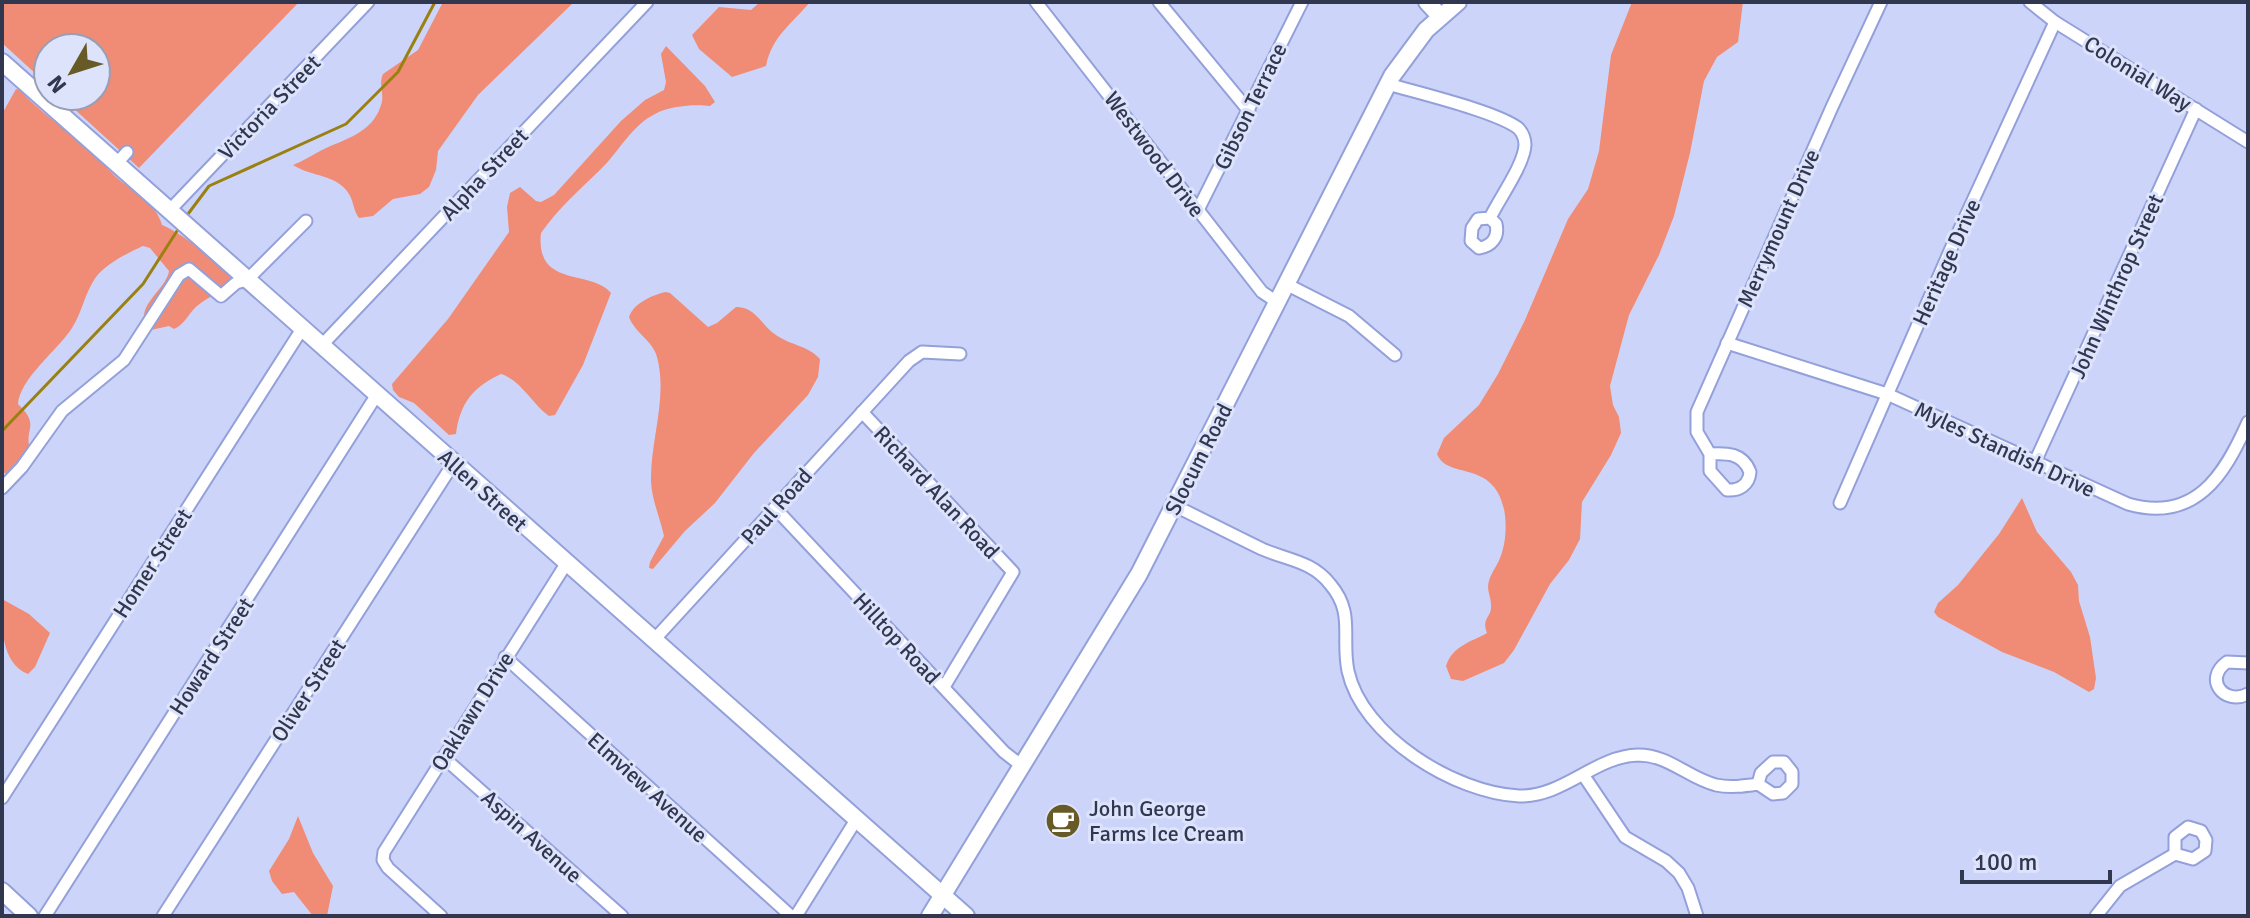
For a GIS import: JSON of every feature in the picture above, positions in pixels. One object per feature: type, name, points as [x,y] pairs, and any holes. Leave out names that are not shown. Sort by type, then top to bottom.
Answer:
[{"type":"street","name":"Victoria Street","points":[[169,211],[368,2]]},
{"type":"street","name":"Alpha Street","points":[[321,346],[647,2]]},
{"type":"street","name":"Westwood Drive","points":[[1036,2],[1262,292],[1277,302]]},
{"type":"street","points":[[1159,2],[1249,111]]},
{"type":"street","points":[[1288,2],[1299,7]]},
{"type":"street","points":[[1427,2],[1440,16]]},
{"type":"street","name":"Slocum Road","points":[[930,916],[1130,589],[1388,84],[1412,46],[1458,2]]},
{"type":"street","name":"Merrymount Drive","points":[[1710,454],[1699,438],[1696,420],[1703,395],[1881,2]]},
{"type":"street","name":"Colonial Way","points":[[2030,2],[2055,22],[2248,142]]},
{"type":"street","name":"Gibson Terrace","points":[[1198,210],[1299,7]]},
{"type":"street","name":"Heritage Drive","points":[[1840,503],[2055,22]]},
{"type":"street","name":"Allen Street","points":[[2,62],[122,158],[169,211],[966,916]]},
{"type":"street","points":[[1388,84],[1518,129],[1524,138],[1522,156],[1490,218]]},
{"type":"street","name":"John Winthrop Street","points":[[2035,462],[2196,109]]},
{"type":"street","points":[[2,488],[22,467],[62,411],[124,360],[179,275],[189,269],[221,296],[236,283],[247,280],[306,221]]},
{"type":"street","points":[[1286,284],[1349,316],[1395,355]]},
{"type":"street","name":"Homer Street","points":[[2,798],[302,329]]},
{"type":"street","name":"Myles Standish Drive","points":[[1727,343],[1887,394],[2128,504],[2149,510],[2171,509],[2191,499],[2213,482],[2236,449],[2248,422]]},
{"type":"street","name":"Paul Road","points":[[653,641],[899,371],[922,352],[960,354]]},
{"type":"street","name":"Howard Street","points":[[45,916],[376,396]]},
{"type":"street","name":"Richard Alan Road","points":[[862,412],[1013,572],[944,687]]},
{"type":"street","name":"Oliver Street","points":[[163,916],[453,464]]},
{"type":"street","points":[[1175,506],[1271,553],[1304,563],[1322,575],[1345,607],[1347,665],[1359,700],[1372,720],[1389,737],[1442,773],[1478,789],[1521,796],[1553,790],[1610,762],[1638,755],[1670,762],[1719,786],[1758,784]]},
{"type":"street","name":"Hilltop Road","points":[[775,508],[1004,752],[1022,766]]},
{"type":"street","name":"Oaklawn Drive","points":[[441,916],[388,868],[383,860],[387,846],[566,564]]},
{"type":"street","name":"Elmview Avenue","points":[[505,657],[794,916]]},
{"type":"street","points":[[2248,663],[2227,662],[2219,669],[2216,679],[2221,690],[2230,697],[2248,694]]},
{"type":"street","name":"Aspin Avenue","points":[[443,757],[622,916]]},
{"type":"street","points":[[1584,776],[1625,837],[1666,861],[1679,873],[1688,888],[1697,916]]},
{"type":"street","points":[[794,916],[856,820]]},
{"type":"street","points":[[2096,916],[2125,882],[2175,854]]},
{"type":"street","points":[[2,891],[29,916]]},
{"type":"shaded area","points":[[2,2],[299,2],[139,168],[78,112],[112,112],[112,32],[32,32],[32,70],[2,43]]},
{"type":"shaded area","points":[[443,2],[574,2],[478,95],[438,151],[436,170],[429,187],[420,194],[393,199],[373,216],[359,218],[351,197],[338,183],[293,165],[356,134],[371,123],[382,101],[383,74],[418,50]]},
{"type":"shaded area","points":[[760,2],[810,2],[778,38],[766,66],[732,77],[699,49],[692,35],[719,7],[751,10]]},
{"type":"shaded area","points":[[1632,2],[1743,2],[1738,42],[1717,57],[1704,81],[1674,216],[1659,255],[1629,315],[1610,386],[1621,433],[1582,502],[1580,539],[1504,663],[1463,681],[1451,679],[1446,666],[1449,659],[1463,645],[1487,633],[1485,624],[1491,605],[1488,584],[1502,552],[1505,521],[1498,493],[1490,483],[1481,476],[1450,467],[1437,454],[1444,438],[1479,405],[1498,374],[1568,219],[1588,189],[1599,151],[1611,55]]},
{"type":"shaded area","points":[[666,46],[705,86],[715,102],[710,106],[667,109],[647,119],[541,233],[542,251],[547,263],[567,275],[602,286],[611,293],[583,365],[555,415],[549,416],[515,381],[501,374],[483,384],[470,397],[461,413],[456,434],[449,435],[414,403],[399,397],[392,384],[448,319],[509,232],[507,207],[510,193],[520,187],[541,202],[554,195],[621,121],[645,100],[664,90],[666,82],[661,54]]},
{"type":"shaded area","points":[[16,89],[20,90],[32,102],[32,112],[43,112],[86,146],[155,210],[162,225],[203,251],[238,285],[202,302],[174,329],[169,326],[151,330],[145,322],[146,307],[169,271],[150,248],[143,246],[106,267],[92,283],[66,337],[32,374],[20,394],[18,404],[30,423],[31,452],[11,475],[2,472],[2,114]]},
{"type":"shaded area","points":[[666,292],[708,327],[736,307],[748,310],[776,335],[820,359],[818,377],[808,395],[653,569],[649,568],[650,562],[664,536],[651,482],[660,403],[660,372],[655,351],[629,317],[644,300]]},
{"type":"shaded area","points":[[2022,498],[2037,532],[2071,572],[2078,585],[2096,678],[2094,689],[2089,692],[2054,672],[2002,652],[1934,612],[1938,603],[1958,585],[1999,534]]},
{"type":"shaded area","points":[[2,599],[29,614],[50,633],[35,667],[28,674],[19,669],[7,652]]},
{"type":"shaded area","points":[[298,816],[313,853],[333,886],[327,916],[313,916],[294,892],[282,894],[269,871],[289,839]]},
{"type":"waterway","points":[[188,214],[209,186],[346,124],[398,72],[435,2]]},
{"type":"waterway","points":[[2,431],[143,284],[177,231]]},
{"type":"place","name":"John George Farms Ice Cream","points":[[1063,821]]}]
